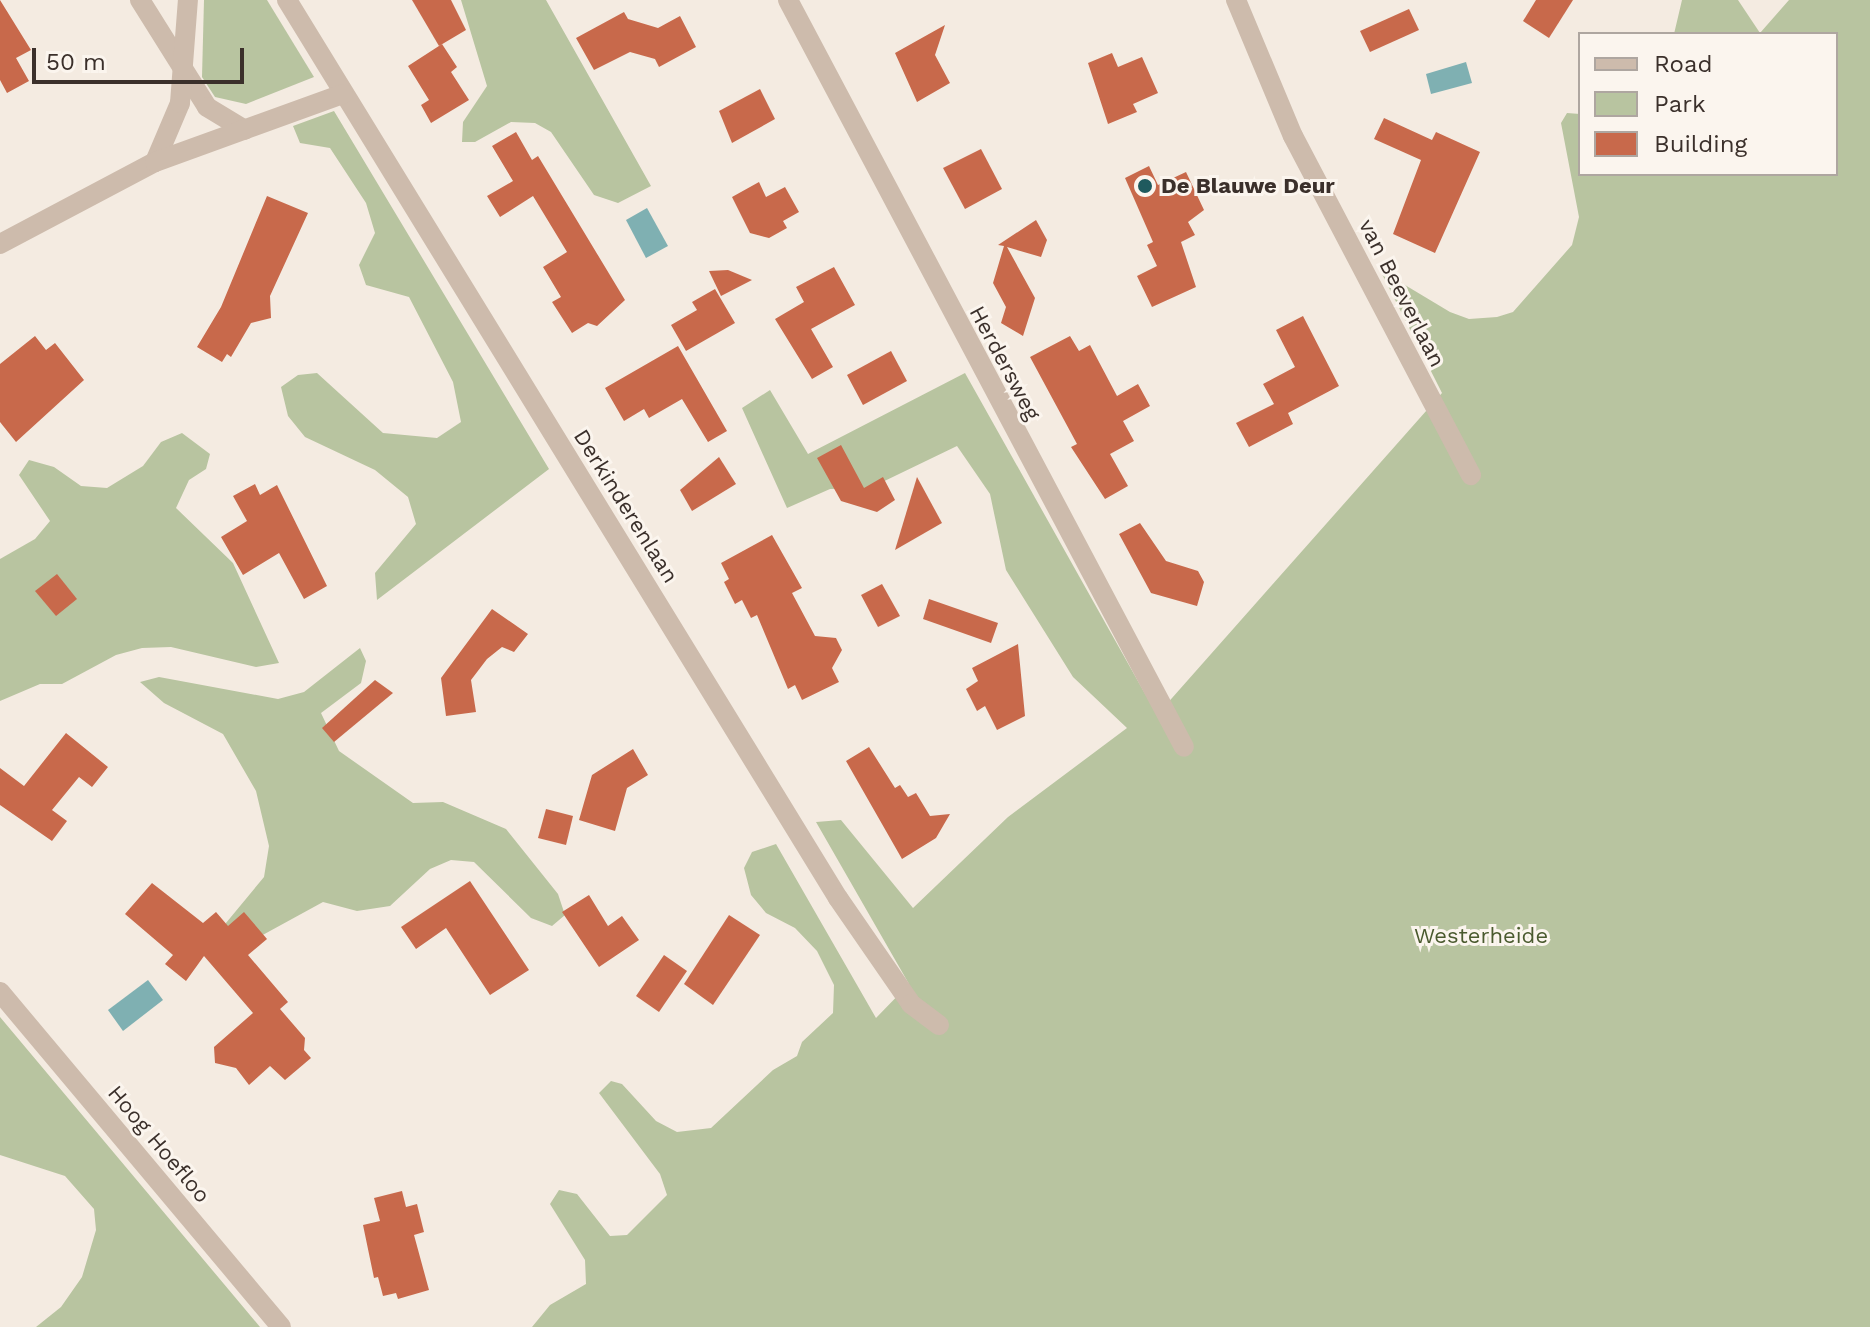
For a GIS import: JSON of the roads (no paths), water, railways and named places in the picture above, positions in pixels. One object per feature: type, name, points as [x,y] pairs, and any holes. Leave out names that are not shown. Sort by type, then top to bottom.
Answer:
[{"type":"street","points":[[140,0],[207,107],[245,130]]},
{"type":"street","points":[[155,162],[180,103],[185,76],[188,0]]},
{"type":"street","name":"Derkinderenlaan","points":[[287,0],[838,898],[911,1004],[939,1025]]},
{"type":"street","name":"Herdersweg","points":[[788,0],[1184,747]]},
{"type":"street","name":"van Beeverlaan","points":[[1236,0],[1293,136],[1471,475]]},
{"type":"street","points":[[0,244],[155,162],[343,94]]},
{"type":"street","name":"Hoog Hoefloo","points":[[0,992],[281,1327]]},
{"type":"water","points":[[1466,62],[1472,83],[1431,94],[1426,74]]},
{"type":"water","points":[[647,208],[668,246],[646,258],[626,220]]},
{"type":"water","points":[[148,980],[163,1000],[123,1031],[108,1010]]},
{"type":"place","name":"De Blauwe Deur","points":[[1145,186]]},
{"type":"park label","name":"Westerheide","points":[[1481,936]]}]
